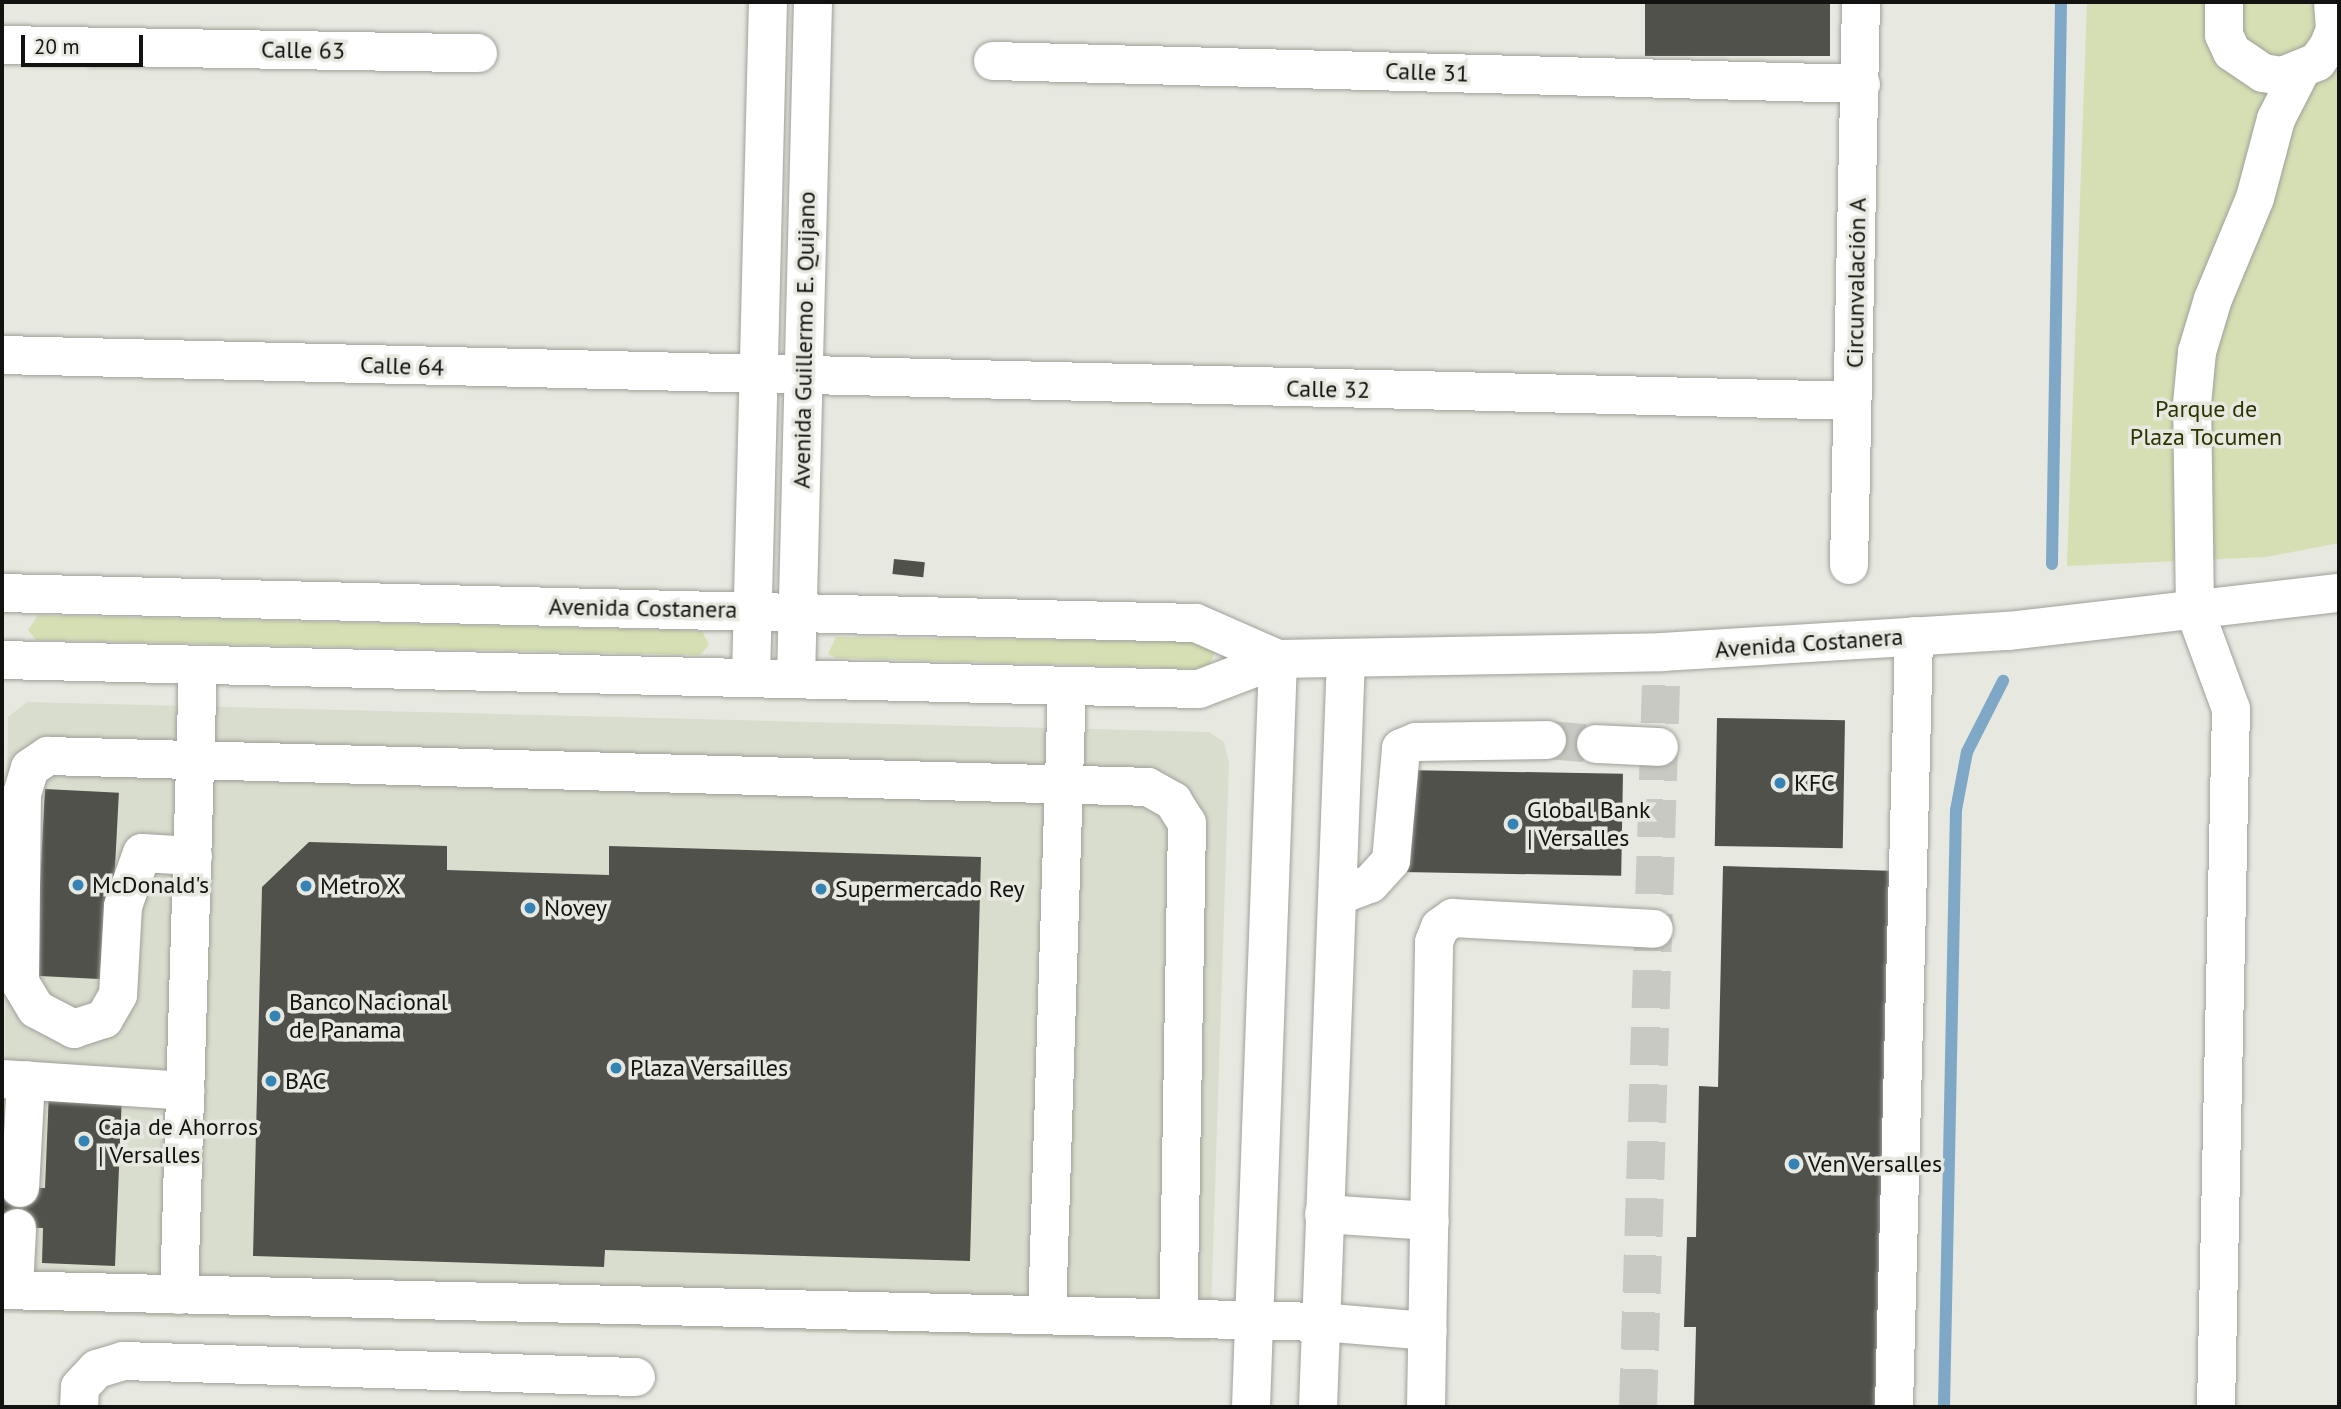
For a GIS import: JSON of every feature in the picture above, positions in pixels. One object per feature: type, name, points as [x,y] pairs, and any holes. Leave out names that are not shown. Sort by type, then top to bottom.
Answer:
[{"type":"street","name":"Avenida Guillermo E. Quijano","points":[[751,677],[768,2]]},
{"type":"street","name":"Avenida Guillermo E. Quijano","points":[[796,679],[813,2]]},
{"type":"street","name":"Circunvalación A","points":[[1849,565],[1861,2]]},
{"type":"street","points":[[2224,2],[2224,35],[2232,52],[2282,72]]},
{"type":"street","points":[[2282,72],[2328,47],[2335,30],[2333,2]]},
{"type":"street","name":"Calle 63","points":[[2,45],[478,53]]},
{"type":"street","name":"Calle 31","points":[[993,61],[1861,84]]},
{"type":"street","points":[[2216,1407],[2231,709],[2195,611],[2192,404],[2197,352],[2255,198],[2276,119],[2282,72]]},
{"type":"street","name":"Calle 64","points":[[2,355],[803,377]]},
{"type":"street","name":"Calle 32","points":[[803,377],[1853,401]]},
{"type":"street","name":"Avenida Costanera","points":[[2,593],[1196,624],[1278,660]]},
{"type":"street","name":"Avenida Costanera","points":[[2,660],[1199,688],[1278,660],[1662,652],[1914,636],[2195,611],[2339,593]]},
{"type":"street","points":[[1894,1407],[1914,636]]},
{"type":"street","points":[[1318,1407],[1346,659]]},
{"type":"street","points":[[1251,1407],[1278,660]]},
{"type":"street","points":[[179,1295],[198,665]]},
{"type":"street","points":[[1047,1315],[1067,687]]},
{"type":"street","points":[[1338,896],[1370,884],[1391,861],[1401,748],[1416,742],[1547,740]]},
{"type":"street","points":[[1596,744],[1659,747]]},
{"type":"street","points":[[193,856],[142,853],[123,906],[118,995],[104,1019],[74,1029],[36,1009],[20,982],[22,794],[30,768],[48,755],[1148,786],[1173,801],[1188,822],[1178,1319]]},
{"type":"street","points":[[1426,1407],[1440,927],[1453,918],[1654,929]]},
{"type":"street","points":[[20,1188],[14,1079],[186,1091]]},
{"type":"street","points":[[1324,1214],[1430,1220]]},
{"type":"street","points":[[17,1228],[8,1290],[1253,1320],[1320,1322],[1428,1331]]},
{"type":"street","points":[[79,1407],[80,1387],[97,1369],[123,1362],[636,1377]]},
{"type":"shaded area","points":[[27,702],[1209,732],[1224,742],[1229,763],[1210,1342],[2,1313],[8,717]]},
{"type":"green space","name":"Parque de Plaza Tocumen","points":[[2087,2],[2339,2],[2339,543],[2266,557],[2067,566]]},
{"type":"green space","points":[[38,615],[702,631],[709,645],[700,655],[36,640],[28,630]]},
{"type":"green space","points":[[836,637],[1207,642],[1216,649],[1208,669],[836,658],[828,654]]},
{"type":"building","points":[[1645,2],[1830,2],[1830,56],[1645,56]]},
{"type":"building","points":[[894,559],[925,562],[923,577],[892,574]]},
{"type":"building","name":"KFC","points":[[1717,718],[1845,720],[1843,848],[1715,846]]},
{"type":"building","name":"Global Bank | Versalles","points":[[1404,770],[1623,774],[1621,876],[1402,872]]},
{"type":"building","name":"McDonald's","points":[[45,789],[119,793],[109,980],[35,976]]},
{"type":"building","name":"Plaza Versailles","points":[[309,842],[447,846],[447,870],[609,875],[609,846],[981,857],[970,1261],[605,1250],[604,1267],[253,1256],[262,887]]},
{"type":"building","name":"Ven Versalles","points":[[1723,866],[1897,871],[1886,1407],[1694,1407],[1696,1327],[1684,1327],[1687,1237],[1696,1237],[1699,1086],[1718,1087]]},
{"type":"building","name":"Caja de Ahorros | Versalles","points":[[49,1091],[122,1094],[115,1266],[42,1263],[43,1228],[2,1227],[2,1188],[45,1188]]},
{"type":"waterway","points":[[2052,564],[2061,2]]},
{"type":"waterway","points":[[1944,1407],[1956,810],[1967,752],[2003,681]]},
{"type":"tunnel","points":[[1638,1407],[1662,652]]},
{"type":"tunnel","points":[[1547,740],[1596,744]]},
{"type":"place","name":"KFC","points":[[1780,783]]},
{"type":"place","name":"Global Bank | Versalles","points":[[1513,824]]},
{"type":"place","name":"McDonald's","points":[[78,885]]},
{"type":"place","name":"Metro X","points":[[306,886]]},
{"type":"place","name":"Supermercado Rey","points":[[821,889]]},
{"type":"place","name":"Novey","points":[[530,908]]},
{"type":"place","name":"Banco Nacional de Panama","points":[[275,1016]]},
{"type":"place","name":"Plaza Versailles","points":[[616,1068]]},
{"type":"place","name":"BAC","points":[[271,1081]]},
{"type":"place","name":"Caja de Ahorros | Versalles","points":[[84,1141]]},
{"type":"place","name":"Ven Versalles","points":[[1794,1164]]}]
